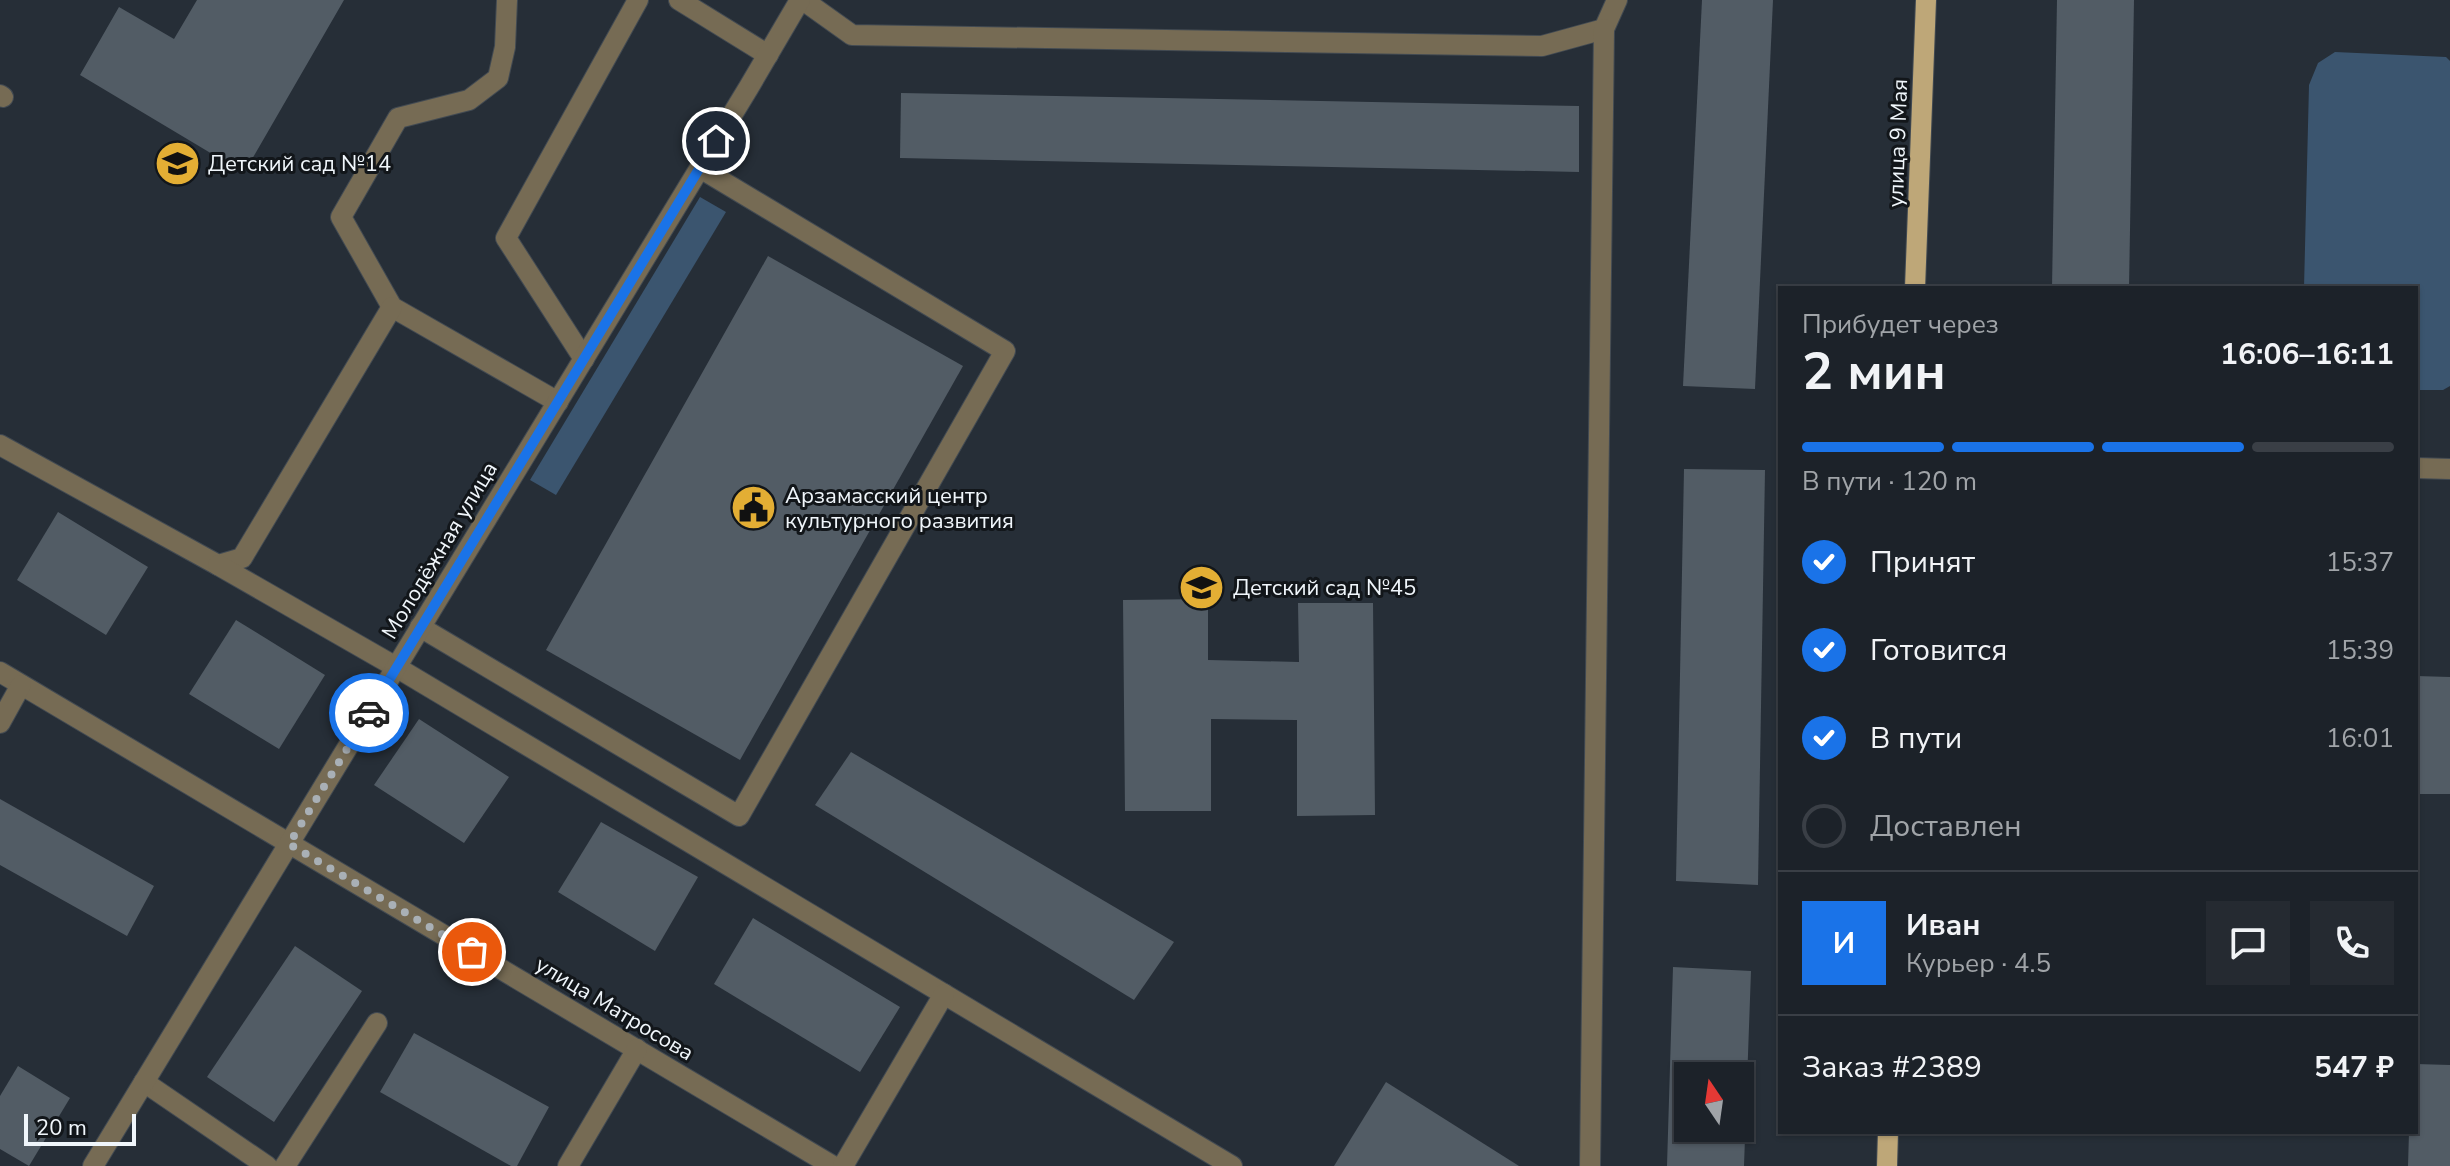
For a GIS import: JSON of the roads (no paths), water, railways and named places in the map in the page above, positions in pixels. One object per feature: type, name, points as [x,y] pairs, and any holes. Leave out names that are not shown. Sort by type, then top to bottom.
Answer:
[{"type":"main road","name":"улица 9 Мая","points":[[1915,286],[1926,0]]},
{"type":"main road","points":[[1887,1166],[1888,1134]]},
{"type":"street","points":[[507,0],[505,47],[498,78],[469,100],[398,118],[341,217],[392,307],[558,402]]},
{"type":"street","points":[[584,359],[506,238],[638,0]]},
{"type":"street","points":[[679,0],[768,55]]},
{"type":"street","points":[[802,0],[852,35],[1542,46],[1604,29]]},
{"type":"street","name":"Молодёжная улица","points":[[93,1166],[802,0]]},
{"type":"street","points":[[1590,1166],[1604,29],[1617,0]]},
{"type":"street","points":[[420,627],[739,816],[1005,351],[700,168]]},
{"type":"street","points":[[218,565],[242,558],[392,307]]},
{"type":"street","points":[[0,445],[396,667],[1232,1166]]},
{"type":"street","points":[[2418,468],[2450,469]]},
{"type":"street","name":"улица Матросова","points":[[0,672],[833,1166]]},
{"type":"street","points":[[0,723],[21,685]]},
{"type":"street","points":[[843,1166],[944,994]]},
{"type":"street","points":[[285,1166],[377,1023]]},
{"type":"street","points":[[568,1166],[637,1049]]},
{"type":"street","points":[[144,1082],[267,1166]]},
{"type":"place","name":"Детский сад №14","points":[[177,163]]},
{"type":"place","name":"Арзамасский центр культурного развития","points":[[754,508]]},
{"type":"place","name":"Детский сад №45","points":[[1202,587]]}]
